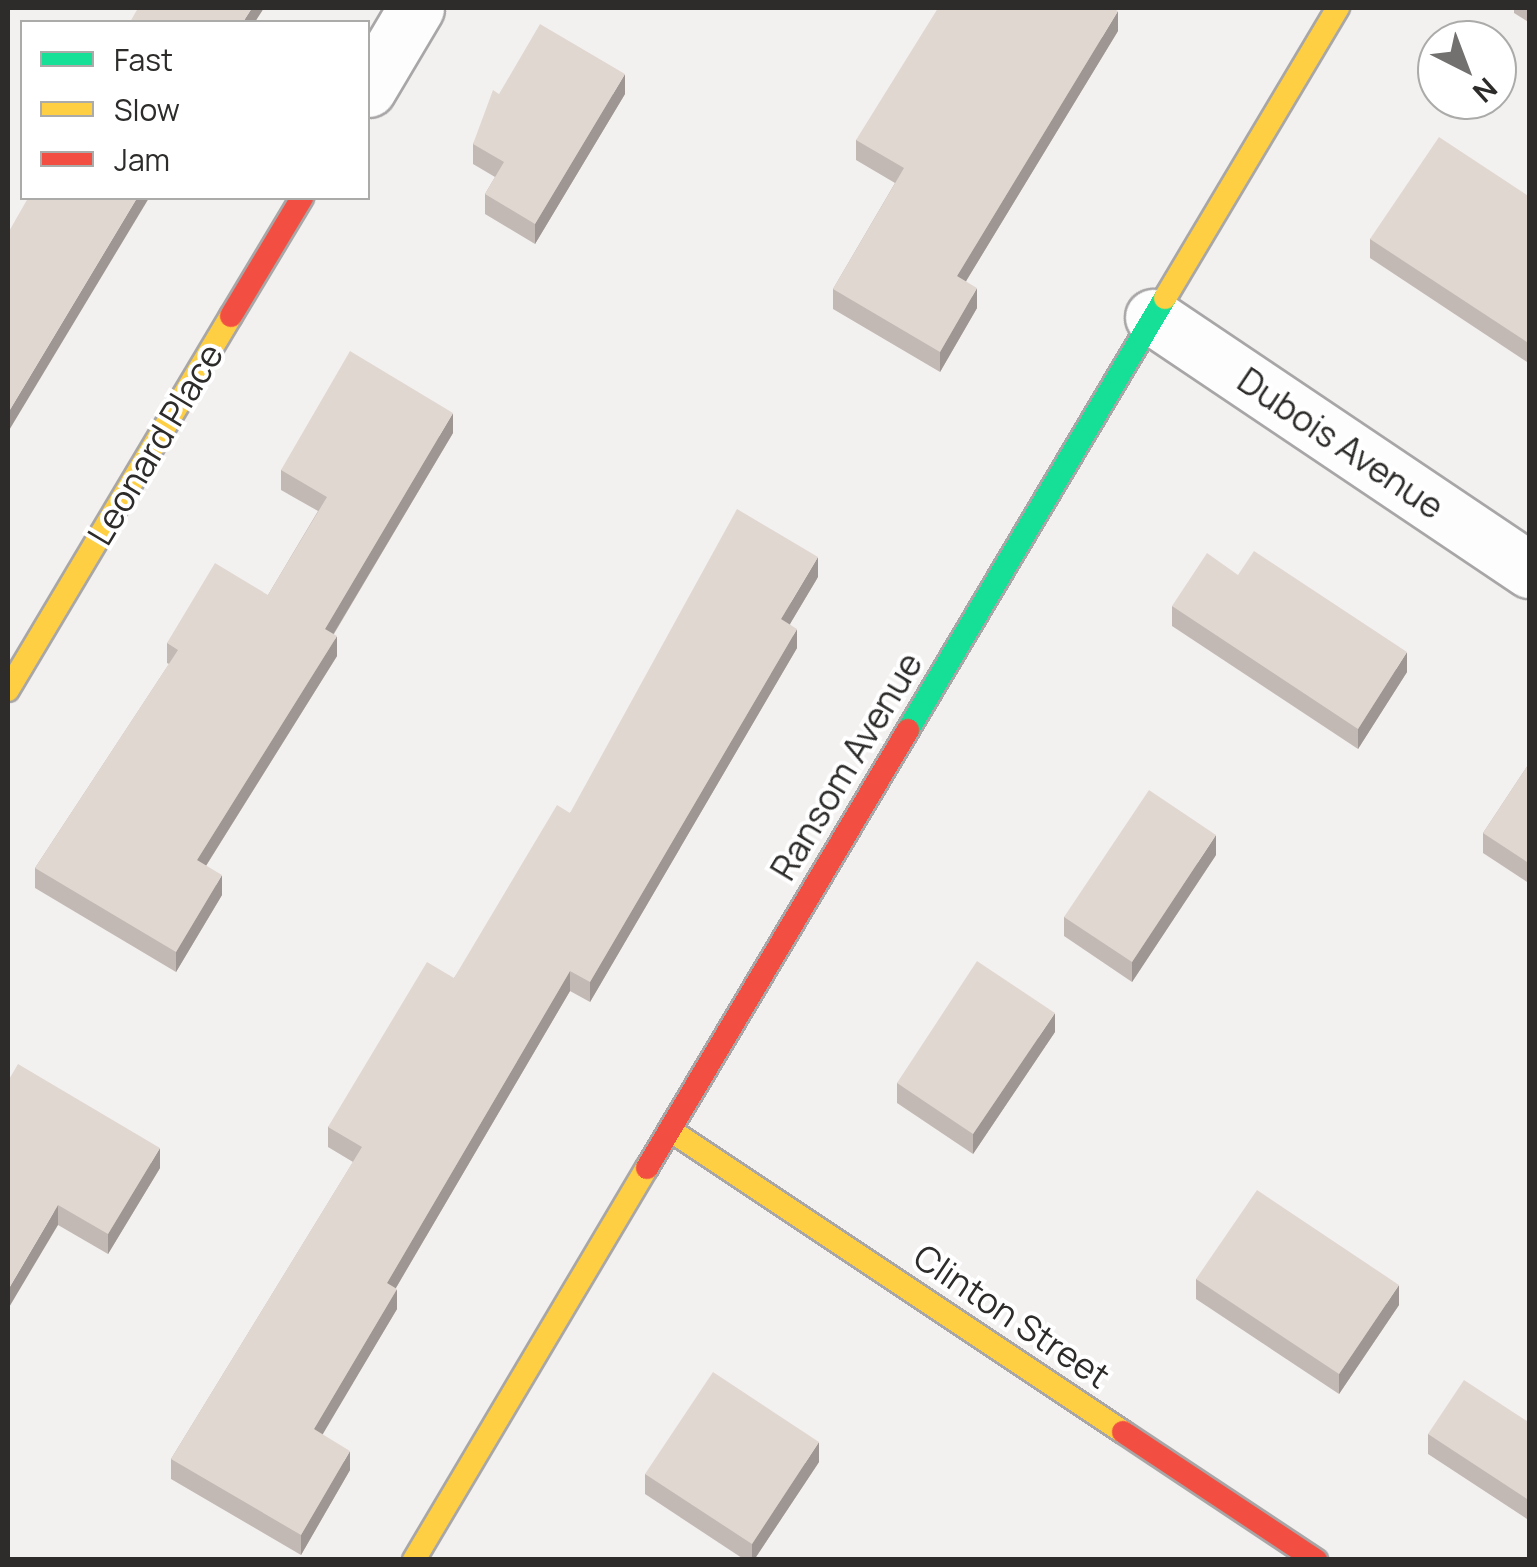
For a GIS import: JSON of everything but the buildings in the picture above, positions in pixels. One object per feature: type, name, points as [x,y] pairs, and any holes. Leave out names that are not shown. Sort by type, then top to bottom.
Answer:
[{"type":"street","points":[[370,85],[416,8]]},
{"type":"street","name":"Ransom Avenue","points":[[414,1560],[1338,8]]},
{"type":"street","name":"Leonard Place","points":[[8,690],[301,200]]},
{"type":"street","name":"Dubois Avenue","points":[[1153,317],[1530,570]]},
{"type":"street","name":"Clinton Street","points":[[670,1130],[1316,1560]]},
{"type":"traffic: fast","points":[[908,730],[1165,298]]},
{"type":"traffic: slow","points":[[1165,298],[1338,8]]},
{"type":"traffic: slow","points":[[8,690],[231,316]]},
{"type":"traffic: slow","points":[[670,1130],[1123,1432]]},
{"type":"traffic: slow","points":[[414,1560],[647,1168]]},
{"type":"traffic: jam","points":[[231,316],[301,200]]},
{"type":"traffic: jam","points":[[647,1168],[908,730]]},
{"type":"traffic: jam","points":[[1123,1432],[1316,1560]]}]
